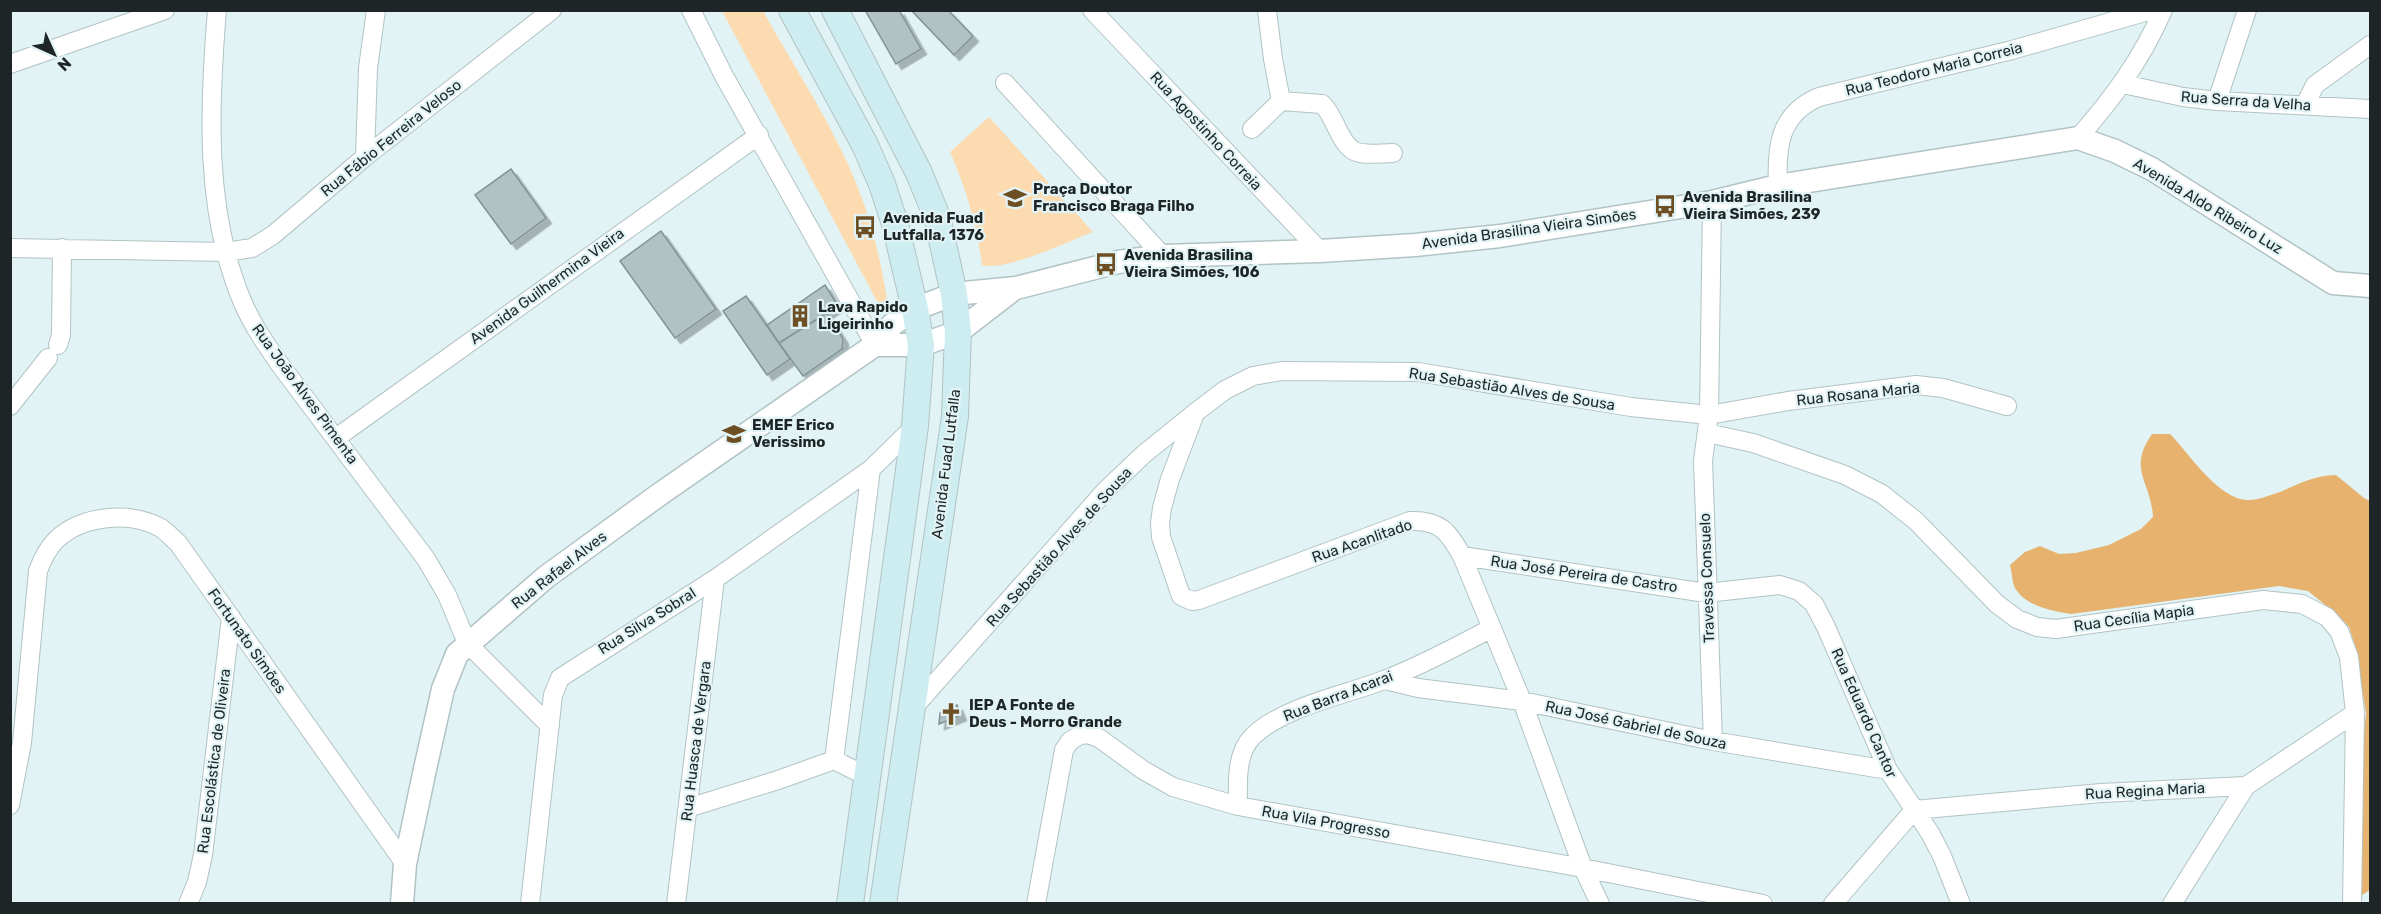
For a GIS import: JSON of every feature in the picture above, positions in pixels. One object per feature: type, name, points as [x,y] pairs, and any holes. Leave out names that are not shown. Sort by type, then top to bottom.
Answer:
[{"type":"main road","points":[[792,10],[865,145],[882,184],[895,224],[921,345],[915,426],[850,903]]},
{"type":"main road","name":"Avenida Fuad Lutfalla","points":[[835,10],[919,173],[937,217],[954,294],[958,332],[955,416],[914,707],[883,903]]},
{"type":"street","points":[[10,64],[165,10]]},
{"type":"street","name":"Rua João Alves Pimenta","points":[[217,10],[212,72],[211,133],[215,191],[226,252],[243,303],[258,333],[426,559],[447,595],[467,643]]},
{"type":"street","points":[[365,157],[369,68],[376,10]]},
{"type":"street","name":"Rua Fábio Ferreira Veloso","points":[[10,248],[226,252],[262,244],[365,157],[552,10]]},
{"type":"street","points":[[691,10],[724,76],[875,345]]},
{"type":"street","name":"Rua Agostinho Correia","points":[[1092,10],[1320,251]]},
{"type":"street","points":[[1267,10],[1281,101]]},
{"type":"street","name":"Rua Teodoro Maria Correia","points":[[1778,186],[1777,158],[1783,133],[1789,117],[1808,101],[2013,50],[2152,10]]},
{"type":"street","points":[[2078,138],[2123,84],[2149,42],[2163,10]]},
{"type":"street","points":[[2217,101],[2247,10]]},
{"type":"street","points":[[2305,105],[2315,85],[2370,45]]},
{"type":"street","points":[[1005,83],[1163,256]]},
{"type":"street","name":"Rua Serra da Velha","points":[[2123,84],[2183,97],[2217,101],[2370,109]]},
{"type":"street","points":[[1252,129],[1281,101],[1322,104],[1327,108],[1344,144],[1349,149],[1364,154],[1393,153]]},
{"type":"street","name":"Avenida Guilhermina Vieira","points":[[336,438],[759,135]]},
{"type":"street","name":"Avenida Brasilina Vieira Simões","points":[[875,345],[893,324],[915,309],[954,294],[1016,288],[1118,262],[1163,256],[1320,251],[1415,245],[1500,236],[1712,202],[1778,186],[2078,138]]},
{"type":"street","name":"Avenida Aldo Ribeiro Luz","points":[[2078,138],[2152,169],[2333,284],[2370,286]]},
{"type":"street","points":[[1708,424],[1712,202]]},
{"type":"street","points":[[10,406],[53,351],[61,335],[62,248]]},
{"type":"street","name":"Avenida Brasilina Vieira Simões","points":[[875,345],[921,345],[958,332],[1016,288]]},
{"type":"street","name":"Rua Rafael Alves","points":[[402,903],[405,864],[443,689],[457,654],[546,577],[641,507],[875,345]]},
{"type":"street","name":"Rua Sebastião Alves de Sousa","points":[[914,707],[1106,490],[1144,454],[1196,412],[1225,390],[1252,376],[1293,371],[1418,372],[1631,407],[1708,424]]},
{"type":"street","name":"Rua Rosana Maria","points":[[1708,424],[1788,402],[1916,385],[1943,388],[2007,406]]},
{"type":"street","name":"Rua Acanlitado","points":[[1196,412],[1170,479],[1160,523],[1161,537],[1179,591],[1187,600],[1198,600],[1410,521],[1425,520],[1438,525],[1451,536],[1462,556],[1522,701],[1583,868],[1600,903]]},
{"type":"street","name":"Travessa Consuelo","points":[[1708,424],[1703,461],[1713,741]]},
{"type":"street","name":"Rua Cecília Mapia","points":[[1708,424],[1753,443],[1845,474],[1882,494],[1916,522],[1997,604],[2017,619],[2037,627],[2056,629],[2264,600],[2302,604],[2326,617],[2339,632],[2349,657],[2355,713],[2352,903]]},
{"type":"street","name":"Rua Silva Sobral","points":[[530,903],[553,695],[560,678],[715,579],[871,469],[915,426]]},
{"type":"street","points":[[834,760],[871,469]]},
{"type":"street","name":"Fortunato Simões","points":[[10,805],[22,743],[38,572],[45,554],[72,528],[95,520],[120,517],[146,521],[163,529],[178,543],[405,864]]},
{"type":"street","name":"Rua José Pereira de Castro","points":[[1462,556],[1706,592]]},
{"type":"street","name":"Rua Huasca de Vergara","points":[[676,903],[715,579]]},
{"type":"street","name":"Rua Eduardo Cantor","points":[[1706,592],[1780,585],[1799,591],[1814,604],[1888,770],[1938,848],[1961,903]]},
{"type":"street","name":"Rua Escolástica de Oliveira","points":[[188,903],[197,882],[203,855],[231,617]]},
{"type":"street","name":"Rua Barra Acarai","points":[[1238,806],[1241,757],[1252,737],[1272,722],[1318,702],[1385,680],[1492,628]]},
{"type":"street","points":[[467,643],[550,726]]},
{"type":"street","name":"Rua José Gabriel de Souza","points":[[1385,680],[1418,688],[1522,701],[1713,741],[1888,770]]},
{"type":"street","points":[[2172,903],[2247,786],[2355,713]]},
{"type":"street","name":"Rua Vila Progresso","points":[[1036,903],[1064,750],[1070,741],[1080,735],[1089,734],[1099,738],[1143,771],[1173,787],[1238,806],[1763,903]]},
{"type":"street","points":[[688,808],[834,760],[868,777]]},
{"type":"street","name":"Rua Regina Maria","points":[[1914,810],[2101,793],[2247,786]]},
{"type":"street","points":[[1833,903],[1914,810]]},
{"type":"shaded area","points":[[722,11],[763,11],[838,142],[872,229],[887,299],[879,305]]},
{"type":"shaded area","name":"Praça Doutor Francisco Braga Filho","points":[[989,117],[1093,232],[1021,260],[992,266],[982,265],[970,207],[950,152]]},
{"type":"shaded area","points":[[2152,434],[2170,434],[2216,485],[2238,498],[2249,500],[2261,498],[2313,478],[2336,475],[2370,501],[2370,890],[2354,900],[2349,889],[2366,713],[2355,646],[2349,627],[2334,612],[2308,591],[2279,586],[2071,614],[2032,603],[2015,588],[2010,565],[2025,552],[2040,546],[2059,554],[2076,553],[2109,545],[2141,529],[2153,517],[2141,467],[2141,457]]},
{"type":"building","points":[[865,10],[899,10],[921,49],[896,64]]},
{"type":"building","points":[[911,10],[948,10],[973,36],[954,55]]},
{"type":"building","points":[[511,169],[546,218],[511,244],[475,195]]},
{"type":"building","points":[[661,231],[716,309],[675,338],[620,261]]},
{"type":"building","name":"Lava Rapido Ligeirinho","points":[[825,285],[838,306],[779,343],[767,325]]},
{"type":"building","points":[[746,296],[790,359],[767,375],[723,311]]},
{"type":"building","points":[[827,313],[843,339],[842,349],[803,376],[779,343]]},
{"type":"building","name":"IEP A Fonte de Deus - Morro Grande","points":[[957,705],[961,715],[939,724],[940,713]]},
{"type":"place","name":"Praça Doutor Francisco Braga Filho","points":[[1015,198]]},
{"type":"place","name":"Avenida Brasilina Vieira Simões, 239","points":[[1665,206]]},
{"type":"place","name":"Avenida Fuad Lutfalla, 1376","points":[[865,227]]},
{"type":"place","name":"Avenida Brasilina Vieira Simões, 106","points":[[1106,264]]},
{"type":"place","name":"Lava Rapido Ligeirinho","points":[[800,316]]},
{"type":"place","name":"EMEF Erico Verissimo","points":[[734,434]]},
{"type":"place","name":"IEP A Fonte de Deus - Morro Grande","points":[[951,714]]}]
